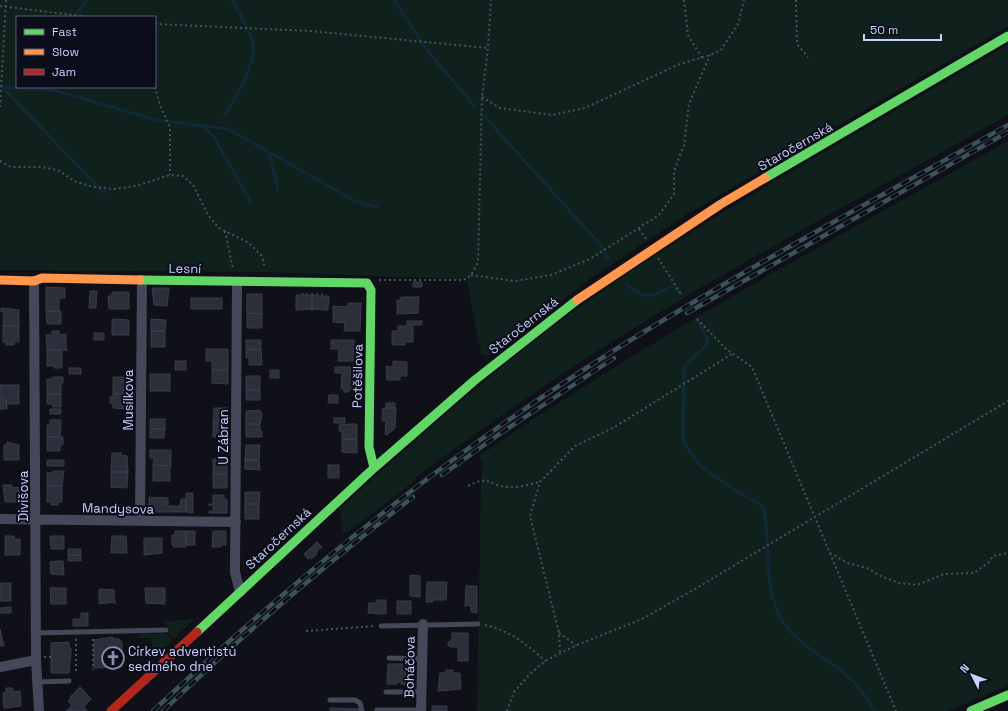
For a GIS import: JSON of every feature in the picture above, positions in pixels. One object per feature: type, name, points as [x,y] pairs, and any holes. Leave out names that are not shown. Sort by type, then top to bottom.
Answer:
[{"type":"main road","name":"Staročernská","points":[[112,711],[374,468],[521,342],[589,290],[721,204],[1008,36]]},
{"type":"main road","name":"Lesní","points":[[0,280],[34,281],[42,278],[237,282],[363,282],[369,284]]},
{"type":"main road","name":"Potěšilova","points":[[369,284],[371,290],[369,447],[374,468]]},
{"type":"main road","points":[[971,711],[1008,695]]},
{"type":"street","name":"Musílkova","points":[[140,521],[142,280]]},
{"type":"street","name":"Divišova","points":[[34,281],[36,633],[40,659],[37,682],[39,711]]},
{"type":"street","name":"U Zábran","points":[[237,282],[235,572],[240,592]]},
{"type":"street","name":"Mandysova","points":[[0,519],[236,522]]},
{"type":"street","name":"Boháčova","points":[[421,710],[423,624]]},
{"type":"street","points":[[0,667],[40,659]]},
{"type":"lane","points":[[381,626],[478,624]]},
{"type":"lane","points":[[36,633],[166,630]]},
{"type":"lane","points":[[389,658],[422,659]]},
{"type":"lane","points":[[37,682],[68,681]]},
{"type":"lane","points":[[386,692],[422,692]]},
{"type":"lane","points":[[330,700],[355,700],[360,703],[362,711]]},
{"type":"lane","points":[[377,710],[421,710]]},
{"type":"path","points":[[0,107],[6,0]]},
{"type":"path","points":[[369,284],[381,278],[464,280],[471,275],[478,262],[482,97],[488,48],[491,0]]},
{"type":"path","points":[[684,0],[688,35],[702,58]]},
{"type":"path","points":[[482,97],[500,108],[552,115],[576,111],[677,65],[710,56],[721,50],[735,29],[743,10],[744,0]]},
{"type":"path","points":[[796,0],[797,44],[808,57]]},
{"type":"path","points":[[0,6],[81,16]]},
{"type":"path","points":[[156,24],[310,31],[488,48]]},
{"type":"path","points":[[471,275],[515,281],[551,275],[590,259],[658,215],[674,194],[674,171],[684,145],[689,104],[710,56]]},
{"type":"path","points":[[155,88],[160,106],[170,127],[170,175]]},
{"type":"path","points":[[0,161],[11,167],[41,167],[58,170],[74,181],[93,187],[114,189],[136,186],[170,175],[183,176],[193,185],[208,215],[219,228],[249,244],[261,255],[264,262],[264,272]]},
{"type":"path","points":[[225,231],[234,272]]},
{"type":"path","points":[[652,248],[680,294]]},
{"type":"path","points":[[697,319],[726,349],[752,367],[896,711]]},
{"type":"path","points":[[560,652],[559,633],[530,516],[540,482],[575,446],[613,428],[732,354]]},
{"type":"path","points":[[507,711],[514,692],[530,674],[545,661],[576,645],[642,619],[814,518],[1008,401]]},
{"type":"path","points":[[468,486],[479,480],[484,480],[507,488],[540,482]]},
{"type":"path","points":[[829,553],[848,563],[867,568],[899,583],[917,585],[944,574],[974,573],[989,562],[993,556],[1008,553]]},
{"type":"path","points":[[478,624],[500,628],[532,648],[545,661]]},
{"type":"path","points":[[306,631],[381,626]]},
{"type":"path","points":[[76,632],[76,674]]},
{"type":"path","points":[[559,633],[576,645]]},
{"type":"path","points":[[93,670],[93,639],[98,639]]},
{"type":"path","points":[[71,651],[76,651]]},
{"type":"path","points":[[40,659],[51,657]]},
{"type":"green space","points":[[0,0],[1008,0],[1008,26],[689,213],[584,283],[490,356],[481,355],[467,279],[264,272],[0,270]]},
{"type":"green space","points":[[1008,45],[1008,115],[736,267],[617,338],[559,376],[473,436],[416,477],[413,482],[348,532],[343,534],[340,509],[464,399],[561,320],[645,262],[747,198]]},
{"type":"green space","points":[[1008,141],[1008,686],[947,711],[477,711],[481,482],[483,464],[478,457],[607,372],[672,332],[806,254]]},
{"type":"green space","points":[[194,619],[174,639],[169,633],[169,626],[166,626],[165,622]]},
{"type":"green space","points":[[141,634],[167,634],[173,640],[154,657],[151,638],[138,638]]},
{"type":"building","points":[[413,282],[422,282],[422,287],[413,287]]},
{"type":"building","points":[[46,287],[65,288],[65,298],[59,298],[59,311],[46,311]]},
{"type":"building","points":[[152,288],[169,288],[167,306],[154,305]]},
{"type":"building","points":[[90,291],[97,291],[96,308],[89,308]]},
{"type":"building","points":[[112,292],[129,292],[129,309],[109,309],[108,296],[112,296]]},
{"type":"building","points":[[303,293],[303,295],[312,295],[312,309],[296,310],[296,295],[302,295]]},
{"type":"building","points":[[312,293],[313,295],[317,296],[317,293],[318,296],[329,296],[328,310],[313,309],[312,311]]},
{"type":"building","points":[[247,294],[262,294],[262,314],[247,313]]},
{"type":"building","points":[[401,297],[419,297],[418,313],[397,314],[397,300],[401,300]]},
{"type":"building","points":[[191,298],[222,298],[222,309],[191,309]]},
{"type":"building","points":[[348,303],[361,303],[360,331],[344,331],[345,323],[333,322],[333,306],[348,307]]},
{"type":"building","points":[[1,308],[19,310],[19,326],[3,326],[4,312],[1,312]]},
{"type":"building","points":[[46,311],[61,311],[61,324],[47,324]]},
{"type":"building","points":[[247,313],[262,314],[262,328],[247,328]]},
{"type":"building","points":[[112,319],[129,320],[129,335],[112,335]]},
{"type":"building","points":[[151,319],[166,320],[165,331],[151,331]]},
{"type":"building","points":[[407,321],[422,321],[422,325],[407,325]]},
{"type":"building","points":[[3,326],[19,326],[19,342],[14,342],[14,345],[6,345],[6,342],[3,342]]},
{"type":"building","points":[[398,326],[413,326],[413,342],[405,342],[405,345],[392,345],[392,331],[398,331]]},
{"type":"building","points":[[52,331],[59,331],[59,335],[66,334],[66,350],[47,350],[46,335],[52,335]]},
{"type":"building","points":[[151,331],[165,331],[165,347],[151,347]]},
{"type":"building","points":[[94,333],[104,333],[104,340],[94,340]]},
{"type":"building","points":[[246,340],[261,340],[261,350],[246,349]]},
{"type":"building","points":[[331,340],[354,340],[354,361],[338,361],[339,349],[331,349]]},
{"type":"building","points":[[206,349],[228,349],[228,370],[212,370],[212,361],[206,361]]},
{"type":"building","points":[[246,349],[261,350],[262,365],[249,365],[249,358],[246,358]]},
{"type":"building","points":[[47,350],[62,350],[62,368],[47,366]]},
{"type":"building","points":[[175,361],[186,361],[186,370],[175,370]]},
{"type":"building","points":[[393,361],[407,362],[407,376],[400,376],[400,380],[387,380],[386,366],[393,367]]},
{"type":"building","points":[[335,367],[351,367],[351,373],[357,373],[357,389],[349,389],[349,392],[344,392],[344,389],[341,389],[342,373],[335,373]]},
{"type":"building","points":[[69,368],[81,368],[81,374],[69,374]]},
{"type":"building","points":[[212,370],[228,370],[228,384],[212,383]]},
{"type":"building","points":[[270,370],[279,370],[279,378],[270,378]]},
{"type":"building","points":[[150,374],[170,374],[170,391],[150,391]]},
{"type":"building","points":[[246,376],[260,376],[260,390],[246,390]]},
{"type":"building","points":[[53,377],[63,377],[63,383],[61,383],[61,394],[47,394],[47,379],[53,379]]},
{"type":"building","points":[[113,377],[129,377],[129,393],[113,394]]},
{"type":"building","points":[[0,385],[19,385],[19,404],[6,404],[6,399],[0,399]]},
{"type":"building","points":[[246,390],[260,390],[260,400],[246,400]]},
{"type":"building","points":[[129,393],[128,409],[113,408],[113,403],[110,403],[110,397],[113,397],[113,394]]},
{"type":"building","points":[[47,394],[61,394],[61,407],[53,407],[53,404],[47,404]]},
{"type":"building","points":[[329,395],[338,395],[338,403],[328,403]]},
{"type":"building","points":[[0,400],[6,400],[7,409],[0,409]]},
{"type":"building","points":[[386,403],[395,403],[395,408],[386,408]]},
{"type":"building","points":[[214,408],[227,408],[227,423],[213,422]]},
{"type":"building","points":[[383,408],[396,408],[395,428],[387,435],[385,434],[386,421],[382,421]]},
{"type":"building","points":[[50,409],[61,409],[61,414],[50,414]]},
{"type":"building","points":[[260,410],[262,415],[260,424],[246,424],[246,411]]},
{"type":"building","points":[[334,418],[345,418],[345,423],[334,423]]},
{"type":"building","points":[[150,419],[165,419],[165,429],[150,429]]},
{"type":"building","points":[[50,420],[61,420],[60,437],[47,437],[47,425],[50,425]]},
{"type":"building","points":[[213,422],[227,423],[227,437],[213,437]]},
{"type":"building","points":[[246,424],[260,424],[262,437],[246,437]]},
{"type":"building","points":[[357,424],[357,439],[342,439],[342,431],[339,431],[339,425]]},
{"type":"building","points":[[150,429],[165,429],[164,438],[150,438]]},
{"type":"building","points":[[47,437],[63,437],[63,445],[60,445],[60,451],[47,451]]},
{"type":"building","points":[[342,439],[357,439],[357,453],[342,452]]},
{"type":"building","points":[[7,442],[19,445],[19,460],[4,460],[4,445],[7,445]]},
{"type":"building","points":[[246,445],[260,445],[259,460],[245,460]]},
{"type":"building","points":[[150,450],[171,450],[171,466],[153,465],[154,458],[150,458]]},
{"type":"building","points":[[112,453],[121,453],[121,455],[127,456],[128,472],[111,472]]},
{"type":"building","points":[[213,459],[227,459],[227,474],[213,474]]},
{"type":"building","points":[[47,460],[64,460],[64,466],[47,466]]},
{"type":"building","points":[[245,460],[259,460],[260,470],[245,469]]},
{"type":"building","points":[[153,465],[170,466],[170,481],[153,481]]},
{"type":"building","points":[[328,465],[339,465],[339,478],[328,478]]},
{"type":"building","points":[[53,471],[64,471],[62,486],[47,486],[47,473],[53,473]]},
{"type":"building","points":[[111,472],[128,472],[127,488],[111,487]]},
{"type":"building","points":[[213,474],[227,474],[227,488],[213,488]]},
{"type":"building","points":[[3,485],[12,485],[12,488],[19,487],[19,502],[5,502]]},
{"type":"building","points":[[47,486],[62,486],[62,502],[58,502],[58,505],[51,505],[51,502],[47,502]]},
{"type":"building","points":[[245,492],[260,492],[259,504],[245,504]]},
{"type":"building","points":[[186,493],[193,493],[193,513],[186,512]]},
{"type":"building","points":[[213,495],[224,495],[224,499],[227,499],[227,513],[209,513],[209,511],[213,512]]},
{"type":"building","points":[[149,497],[168,498],[168,506],[180,506],[180,508],[181,499],[186,499],[186,512],[149,512]]},
{"type":"building","points":[[245,504],[259,504],[259,519],[245,519]]},
{"type":"building","points":[[175,531],[186,531],[186,547],[174,547],[172,545],[172,535],[175,535]]},
{"type":"building","points":[[186,531],[195,531],[195,545],[186,545]]},
{"type":"building","points":[[213,531],[226,531],[226,545],[221,545],[221,547],[212,547]]},
{"type":"building","points":[[5,536],[14,536],[14,539],[20,539],[20,555],[5,555]]},
{"type":"building","points":[[50,536],[64,536],[64,549],[51,549]]},
{"type":"building","points":[[112,536],[126,536],[127,553],[111,553]]},
{"type":"building","points":[[144,538],[162,538],[162,553],[144,555]]},
{"type":"building","points":[[317,542],[322,547],[316,552],[317,554],[311,559],[310,557],[308,559],[304,554]]},
{"type":"building","points":[[68,549],[81,549],[81,555],[68,555]]},
{"type":"building","points":[[68,555],[81,555],[81,561],[68,561]]},
{"type":"building","points":[[63,561],[64,575],[51,574],[50,562]]},
{"type":"building","points":[[410,575],[420,576],[420,597],[410,596]]},
{"type":"building","points":[[427,582],[447,582],[446,600],[433,600],[433,602],[426,602]]},
{"type":"building","points":[[0,583],[11,583],[11,601],[0,601]]},
{"type":"building","points":[[466,586],[477,586],[477,613],[471,612],[471,606],[466,605],[465,607]]},
{"type":"building","points":[[50,588],[66,588],[66,604],[51,604]]},
{"type":"building","points":[[145,588],[165,588],[165,604],[146,603]]},
{"type":"building","points":[[99,589],[114,590],[115,604],[114,602],[99,604]]},
{"type":"building","points":[[377,600],[386,600],[386,614],[368,613],[369,603],[377,603]]},
{"type":"building","points":[[397,601],[411,601],[411,614],[397,614]]},
{"type":"building","points":[[11,607],[11,613],[0,613],[0,608]]},
{"type":"building","points":[[81,613],[88,613],[88,626],[73,626],[73,619],[81,619]]},
{"type":"building","points":[[0,629],[4,646],[0,646]]},
{"type":"building","points":[[452,633],[468,633],[468,661],[458,661],[458,647],[450,647],[448,645],[448,642],[452,640]]},
{"type":"building","points":[[113,637],[113,639],[119,639],[122,642],[122,667],[94,668],[94,640]]},
{"type":"building","points":[[69,642],[69,648],[71,648],[71,651],[69,673],[51,673],[51,643]]},
{"type":"building","points":[[388,664],[411,664],[411,685],[401,684],[401,682],[397,682],[397,684],[387,684]]},
{"type":"building","points":[[446,670],[453,670],[453,673],[460,673],[461,689],[438,691],[440,673],[446,673]]},
{"type":"building","points":[[80,687],[91,699],[84,707],[87,711],[66,711],[72,706],[68,701],[71,698],[70,697]]},
{"type":"building","points":[[6,688],[13,688],[13,692],[20,691],[21,706],[4,708],[3,693],[6,692]]},
{"type":"building","points":[[432,706],[447,706],[447,711],[432,711]]},
{"type":"building","points":[[330,708],[359,709],[359,711],[330,711]]},
{"type":"waterway","points":[[75,16],[87,0]]},
{"type":"waterway","points":[[224,117],[248,72],[253,53],[250,33],[232,0]]},
{"type":"waterway","points":[[394,0],[430,54],[475,107]]},
{"type":"waterway","points":[[0,87],[16,88]]},
{"type":"waterway","points":[[3,88],[104,193]]},
{"type":"waterway","points":[[18,88],[53,90],[156,120],[228,129],[355,201],[377,207]]},
{"type":"waterway","points":[[485,117],[598,242],[608,258]]},
{"type":"waterway","points":[[203,127],[214,137],[250,201]]},
{"type":"waterway","points":[[269,152],[278,190]]},
{"type":"waterway","points":[[627,285],[634,290],[649,296],[659,293],[672,286],[681,294]]},
{"type":"waterway","points":[[697,319],[708,340],[704,348],[689,361],[684,369],[683,440],[689,451],[702,467],[733,489],[763,506],[766,520],[771,590],[774,604],[780,617],[786,626],[803,643],[855,683],[875,711]]},
{"type":"railway","points":[[153,711],[253,621],[356,534],[463,452],[518,413],[627,342],[734,278],[1008,125]]},
{"type":"railway","points":[[687,313],[1008,132]]},
{"type":"railway","points":[[442,475],[501,433],[614,358]]},
{"type":"railway","points":[[163,711],[223,655],[285,601],[348,548],[413,497]]},
{"type":"traffic: fast","points":[[765,178],[1008,36]]},
{"type":"traffic: fast","points":[[140,280],[367,283],[371,290],[369,447],[374,468]]},
{"type":"traffic: fast","points":[[197,632],[374,468],[475,380],[577,300]]},
{"type":"traffic: fast","points":[[971,711],[1008,695]]},
{"type":"traffic: slow","points":[[577,300],[721,204],[765,178]]},
{"type":"traffic: slow","points":[[0,280],[34,281],[42,278],[140,280]]},
{"type":"traffic: jam","points":[[111,711],[197,632]]},
{"type":"place","name":"Církev adventistů sedmého dne","points":[[113,658]]}]
